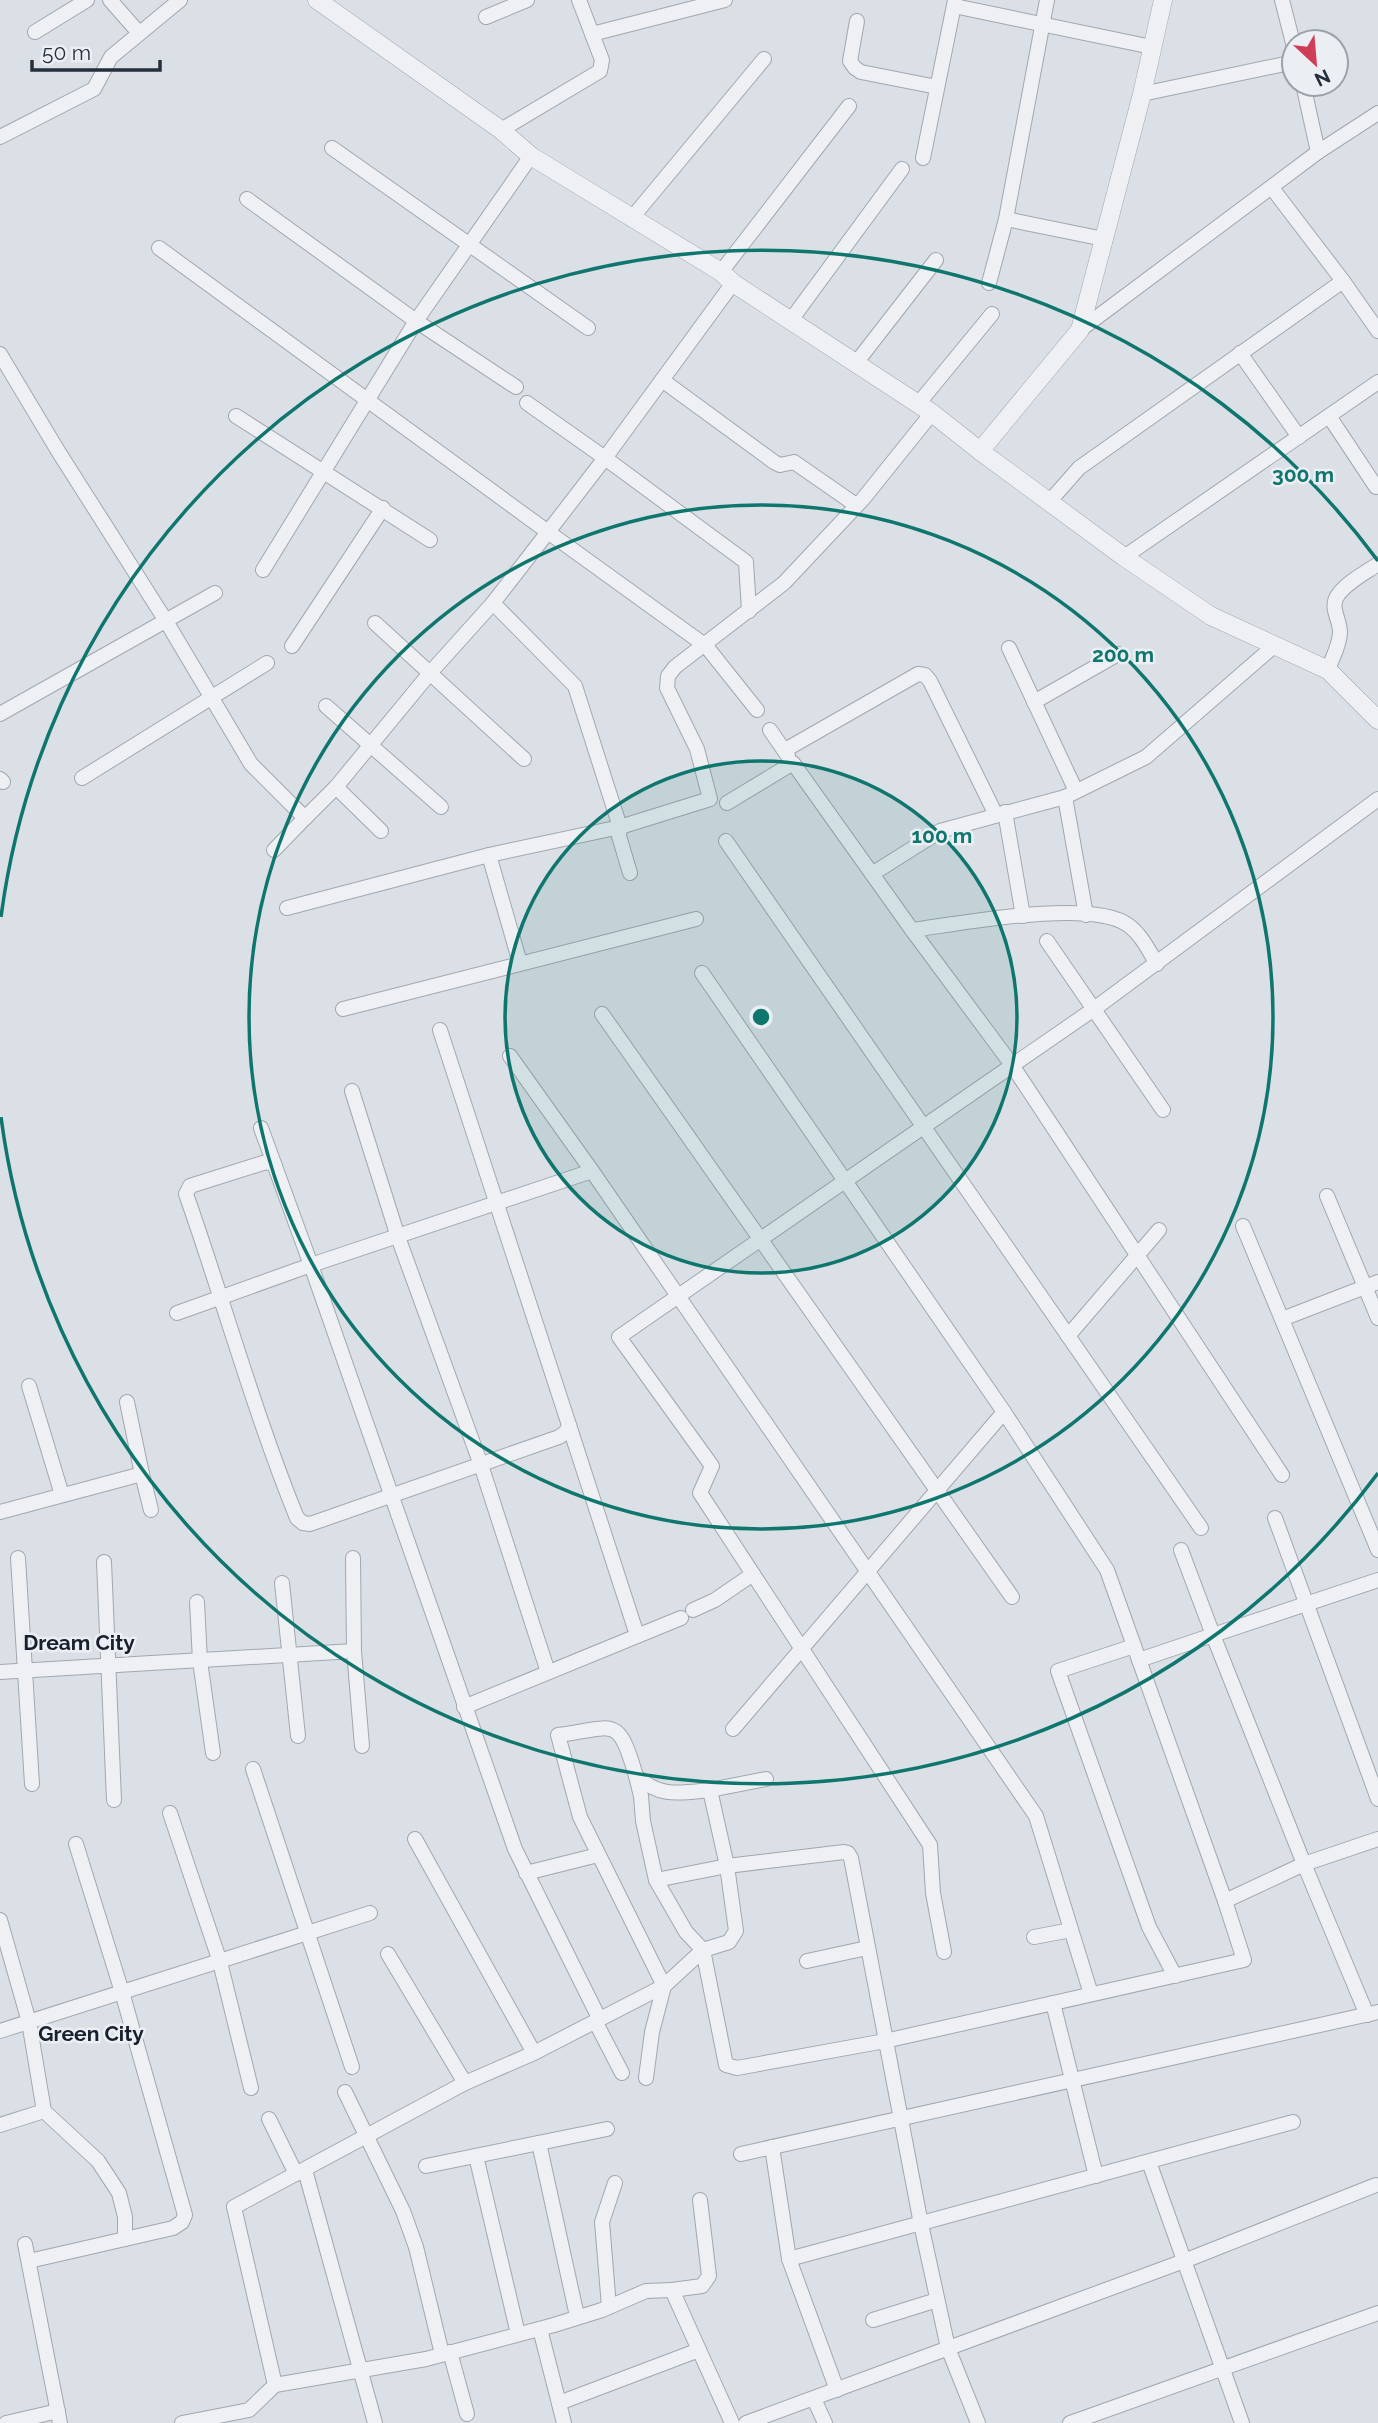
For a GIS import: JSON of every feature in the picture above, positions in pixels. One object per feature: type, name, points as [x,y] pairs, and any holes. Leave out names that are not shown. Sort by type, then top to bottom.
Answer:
[{"type":"street","points":[[35,32],[87,0]]},
{"type":"street","points":[[110,0],[139,33]]},
{"type":"street","points":[[0,136],[94,89],[111,57],[180,0]]},
{"type":"street","points":[[317,0],[501,130],[531,156],[727,277],[925,408],[980,452],[1124,557],[1211,616],[1328,670],[1378,720]]},
{"type":"street","points":[[486,17],[527,0]]},
{"type":"street","points":[[501,130],[600,71],[602,60],[579,0]]},
{"type":"street","points":[[592,34],[725,0]]},
{"type":"street","points":[[989,283],[1006,219],[1047,0]]},
{"type":"street","points":[[1080,330],[1142,94],[1163,0]]},
{"type":"street","points":[[1282,0],[1289,28]]},
{"type":"street","points":[[923,158],[954,3],[1152,47]]},
{"type":"street","points":[[857,21],[850,61],[855,68],[862,72],[937,87]]},
{"type":"street","points":[[631,219],[764,59]]},
{"type":"street","points":[[1142,94],[1280,65]]},
{"type":"street","points":[[1306,98],[1318,152]]},
{"type":"street","points":[[274,850],[336,787],[430,673],[493,603],[548,532],[662,380],[727,277],[849,106]]},
{"type":"street","points":[[980,452],[1080,330],[1318,152],[1378,113]]},
{"type":"street","points":[[332,148],[588,328]]},
{"type":"street","points":[[263,570],[416,321],[531,156]]},
{"type":"street","points":[[791,320],[902,169]]},
{"type":"street","points":[[1272,188],[1378,331]]},
{"type":"street","points":[[247,199],[416,321],[516,387]]},
{"type":"street","points":[[1006,219],[1104,239]]},
{"type":"street","points":[[159,248],[706,646],[757,710]]},
{"type":"street","points":[[856,363],[936,260]]},
{"type":"street","points":[[1049,501],[1079,468],[1343,281]]},
{"type":"street","points":[[287,908],[489,855],[620,827],[710,799],[696,749],[667,688],[668,676],[675,667],[706,646],[784,583],[856,505],[992,314]]},
{"type":"street","points":[[1240,353],[1299,437]]},
{"type":"street","points":[[0,354],[166,621],[251,764],[305,818]]},
{"type":"street","points":[[662,380],[774,462],[780,465],[794,462],[856,505]]},
{"type":"street","points":[[1124,557],[1378,382]]},
{"type":"street","points":[[527,403],[746,562],[749,611]]},
{"type":"street","points":[[236,416],[430,540]]},
{"type":"street","points":[[1328,416],[1376,487]]},
{"type":"street","points":[[292,646],[383,508]]},
{"type":"street","points":[[1328,670],[1340,631],[1334,605],[1337,596],[1378,564]]},
{"type":"street","points":[[0,713],[215,593]]},
{"type":"street","points":[[493,603],[575,686],[620,827],[619,836],[630,873]]},
{"type":"street","points":[[375,623],[524,759]]},
{"type":"street","points":[[872,874],[940,831],[1070,794],[1146,757],[1274,646]]},
{"type":"street","points":[[1009,648],[1034,702],[1070,794],[1086,915]]},
{"type":"street","points":[[1034,702],[1118,654]]},
{"type":"street","points":[[82,778],[267,663]]},
{"type":"street","points":[[785,750],[918,674],[925,675],[1001,813],[1023,916]]},
{"type":"street","points":[[326,706],[441,807]]},
{"type":"street","points":[[770,730],[1012,1065],[1282,1475]]},
{"type":"street","points":[[727,803],[793,763]]},
{"type":"street","points":[[336,787],[381,831]]},
{"type":"street","points":[[944,1952],[933,1893],[930,1845],[699,1493],[712,1466],[619,1337],[1094,1009],[1378,799]]},
{"type":"street","points":[[726,841],[1201,1528]]},
{"type":"street","points":[[489,855],[520,963]]},
{"type":"street","points":[[912,930],[1048,912],[1107,916],[1127,924],[1142,939],[1157,964]]},
{"type":"street","points":[[343,1010],[696,919]]},
{"type":"street","points":[[1047,941],[1163,1110]]},
{"type":"street","points":[[646,2078],[652,2032],[664,1986],[577,1808],[558,1735],[607,1728],[622,1735],[641,1796],[643,1821],[656,1880],[686,1933],[703,1950],[726,2065],[737,2068],[885,2041],[1244,1960],[1107,1570],[1091,1541],[1004,1412],[702,973]]},
{"type":"street","points":[[602,1014],[1012,1597]]},
{"type":"street","points":[[440,1030],[637,1635]]},
{"type":"street","points":[[510,1056],[1036,1816],[1091,1994]]},
{"type":"street","points":[[352,1091],[398,1237],[481,1465],[548,1672]]},
{"type":"street","points":[[261,1128],[514,1849],[622,2073]]},
{"type":"street","points":[[275,1166],[263,1163],[190,1185],[186,1194],[222,1297],[270,1451],[297,1518],[303,1524],[390,1497],[559,1437],[566,1432],[569,1425]]},
{"type":"street","points":[[177,1313],[592,1171]]},
{"type":"street","points":[[1327,1196],[1372,1285],[1378,1318]]},
{"type":"street","points":[[1243,1226],[1378,1550]]},
{"type":"street","points":[[1068,1336],[1159,1230]]},
{"type":"street","points":[[1282,1320],[1372,1285]]},
{"type":"street","points":[[29,1386],[62,1495]]},
{"type":"street","points":[[127,1402],[151,1510]]},
{"type":"street","points":[[733,1729],[1004,1412]]},
{"type":"street","points":[[0,1512],[142,1474]]},
{"type":"street","points":[[1275,1518],[1378,1799]]},
{"type":"street","points":[[741,2154],[1372,2013],[1304,1864],[1181,1550]]},
{"type":"street","points":[[18,1558],[32,1784]]},
{"type":"street","points":[[353,1558],[354,1651],[362,1746]]},
{"type":"street","points":[[104,1562],[114,1800]]},
{"type":"street","points":[[464,1707],[687,1614],[715,1600],[753,1574]]},
{"type":"street","points":[[1139,1660],[1378,1580]]},
{"type":"street","points":[[282,1583],[298,1736]]},
{"type":"street","points":[[197,1602],[200,1661],[213,1753]]},
{"type":"street","points":[[1134,1646],[1058,1671],[1149,1927],[1175,1976]]},
{"type":"street","points":[[0,1672],[354,1651]]},
{"type":"street","points":[[253,1769],[352,2067]]},
{"type":"street","points":[[636,1776],[649,1787],[666,1792],[710,1790],[766,1779]]},
{"type":"street","points":[[275,2385],[234,2207],[465,2083],[534,2053],[664,1986],[703,1950],[729,1942],[736,1931],[727,1866],[710,1790]]},
{"type":"street","points":[[170,1813],[219,1962],[251,2088]]},
{"type":"street","points":[[415,1839],[534,2053]]},
{"type":"street","points":[[1225,1901],[1304,1864],[1378,1839]]},
{"type":"street","points":[[29,2262],[173,2228],[182,2222],[185,2215],[122,1992],[76,1844]]},
{"type":"street","points":[[656,1880],[727,1866],[848,1853],[851,1858],[937,2300],[948,2348],[978,2423]]},
{"type":"street","points":[[526,1873],[598,1854]]},
{"type":"street","points":[[0,2031],[370,1913]]},
{"type":"street","points":[[0,1920],[29,2022],[44,2112],[98,2161],[112,2182],[119,2193],[125,2217],[125,2239]]},
{"type":"street","points":[[1034,1937],[1071,1930]]},
{"type":"street","points":[[807,1961],[867,1948]]},
{"type":"street","points":[[388,1954],[465,2083]]},
{"type":"street","points":[[1053,2003],[1096,2176]]},
{"type":"street","points":[[345,2092],[403,2211],[467,2414]]},
{"type":"street","points":[[0,2125],[44,2112]]},
{"type":"street","points":[[269,2119],[301,2172],[375,2423]]},
{"type":"street","points":[[789,2259],[1293,2122]]},
{"type":"street","points":[[426,2166],[607,2129]]},
{"type":"street","points":[[539,2143],[577,2316]]},
{"type":"street","points":[[772,2147],[789,2259],[837,2390]]},
{"type":"street","points":[[476,2156],[518,2334]]},
{"type":"street","points":[[1149,2162],[1242,2423]]},
{"type":"street","points":[[609,2307],[602,2222],[615,2183]]},
{"type":"street","points":[[746,2423],[1184,2261],[1376,2185]]},
{"type":"street","points":[[182,2423],[238,2418],[275,2385],[426,2359],[540,2329],[609,2307],[646,2291],[702,2286],[709,2276],[700,2200]]},
{"type":"street","points":[[6,2423],[59,2417],[25,2244]]},
{"type":"street","points":[[672,2290],[732,2423]]},
{"type":"street","points":[[873,2320],[937,2300]]},
{"type":"street","points":[[1070,2423],[1378,2313]]},
{"type":"street","points":[[540,2329],[563,2423]]},
{"type":"street","points":[[559,2403],[699,2350]]},
{"type":"street","points":[[814,2399],[825,2423]]},
{"type":"district","name":"Dream City","points":[[79,1642]]},
{"type":"district","name":"Green City","points":[[91,2033]]}]
